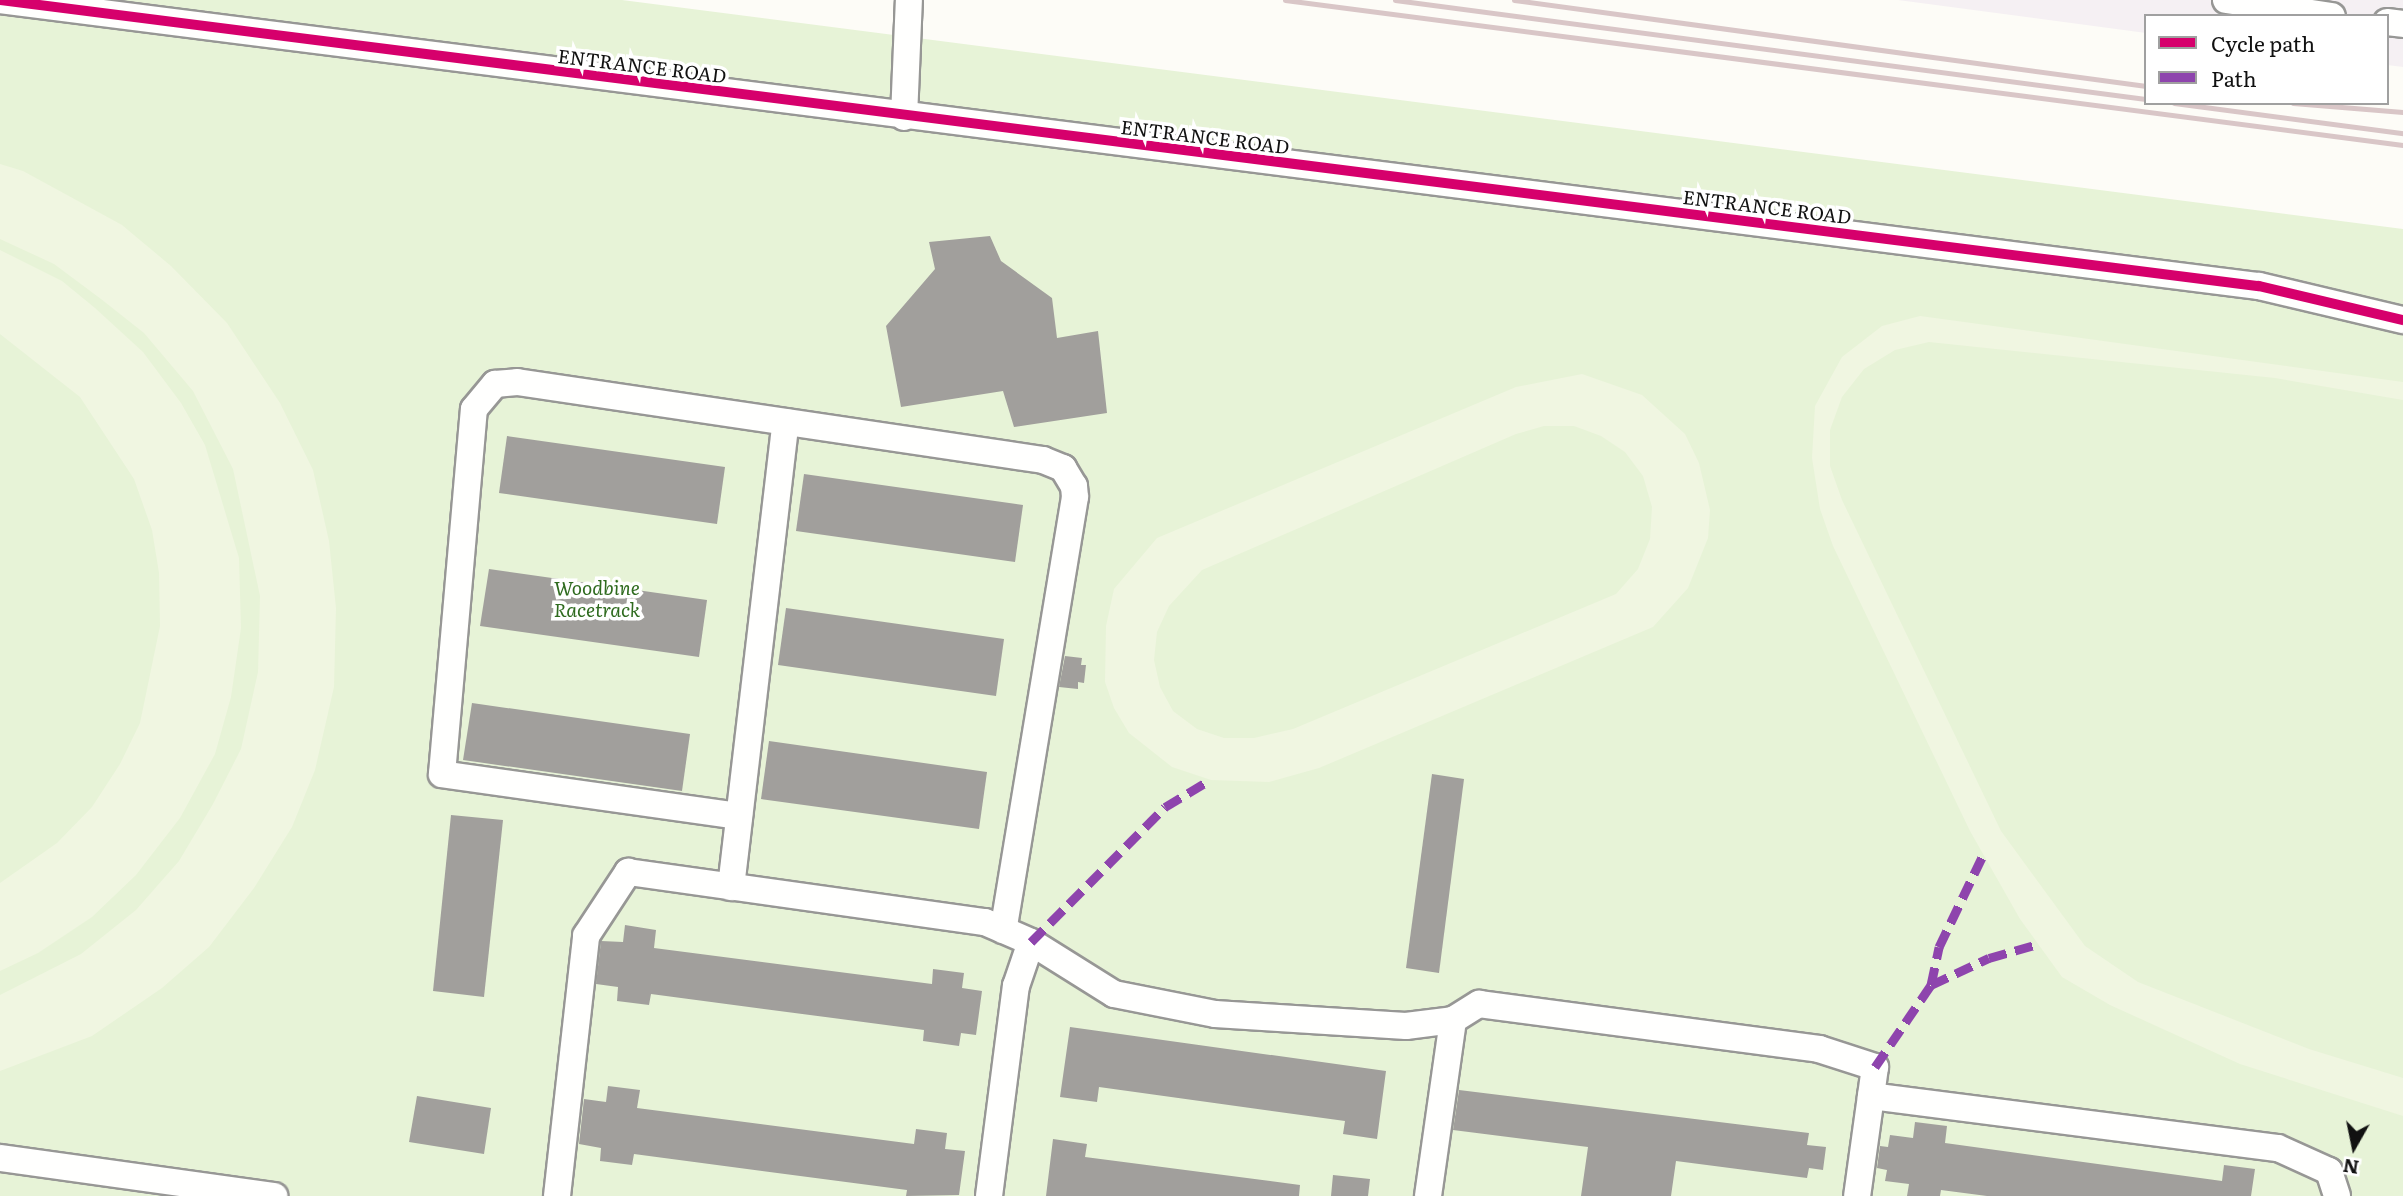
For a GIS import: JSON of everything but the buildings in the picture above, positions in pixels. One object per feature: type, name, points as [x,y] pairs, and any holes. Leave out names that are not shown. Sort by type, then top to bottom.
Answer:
[{"type":"street","name":"ENTRANCE ROAD","points":[[0,0],[904,117],[2259,286],[2403,320]]},
{"type":"street","points":[[904,117],[909,0]]},
{"type":"street","points":[[2226,0],[2319,14]]},
{"type":"street","points":[[739,816],[442,774],[474,409],[486,390],[506,381],[1054,462],[1074,486],[1003,930]]},
{"type":"street","points":[[731,887],[786,422]]},
{"type":"street","points":[[557,1196],[586,936],[602,905],[628,872],[985,922],[1031,942],[1114,994],[1215,1014],[1406,1026],[1453,1020],[1479,1004],[1819,1049],[1875,1067],[1857,1196]]},
{"type":"street","points":[[989,1196],[1016,986],[1031,942]]},
{"type":"street","points":[[1427,1196],[1453,1020]]},
{"type":"street","points":[[1871,1096],[2278,1148],[2329,1171],[2337,1196]]},
{"type":"street","points":[[0,1158],[274,1196]]},
{"type":"shaded area","points":[[1898,0],[2403,0],[2403,67],[2389,65],[2389,14],[2144,14],[2144,33]]},
{"type":"green space","name":"Woodbine Racetrack","points":[[0,0],[622,0],[2403,229],[2403,1196],[0,1196]]},
{"type":"green space","points":[[0,164],[23,171],[122,225],[171,266],[227,323],[280,403],[313,470],[329,541],[336,608],[334,687],[315,770],[292,827],[254,888],[209,947],[162,988],[92,1036],[0,1071],[0,995],[81,954],[136,910],[179,861],[213,804],[241,749],[258,672],[260,596],[233,469],[193,391],[144,333],[101,299],[54,264],[0,239]]},
{"type":"green space","points":[[0,250],[62,281],[95,308],[143,352],[181,403],[205,445],[239,558],[241,628],[231,697],[215,754],[180,818],[136,875],[92,917],[38,953],[0,971],[0,883],[57,843],[92,807],[120,764],[140,723],[160,626],[159,573],[152,530],[134,479],[80,397],[0,334]]},
{"type":"green space","points":[[1920,316],[2403,382],[2403,400],[2275,378],[1929,342],[1895,350],[1864,369],[1842,397],[1830,430],[1830,466],[1842,500],[2001,831],[2085,946],[2138,982],[2309,1049],[2403,1078],[2403,1116],[2240,1064],[2110,1005],[2062,977],[2020,919],[1970,831],[1833,546],[1820,509],[1812,458],[1815,406],[1842,357],[1882,326]]},
{"type":"green space","points":[[1582,374],[1642,395],[1685,434],[1699,463],[1710,510],[1708,538],[1688,588],[1653,627],[1319,768],[1269,782],[1211,780],[1172,767],[1129,733],[1114,708],[1105,682],[1106,626],[1114,589],[1157,538],[1516,387]],"holes":[[[1544,426],[1574,426],[1601,436],[1625,452],[1643,476],[1652,507],[1650,539],[1638,569],[1616,594],[1293,729],[1254,738],[1224,738],[1197,729],[1173,711],[1160,687],[1154,660],[1157,632],[1169,606],[1202,570],[1516,434]]]},
{"type":"railway","points":[[1285,0],[2403,145]]},
{"type":"railway","points":[[1395,0],[2144,99]]},
{"type":"railway","points":[[1514,0],[2144,86]]},
{"type":"railway","points":[[2189,105],[2403,133]]},
{"type":"railway","points":[[2317,105],[2403,112]]},
{"type":"marked path","points":[[1031,942],[1165,807],[1210,780]]},
{"type":"marked path","points":[[1931,985],[1939,947],[1983,855]]},
{"type":"marked path","points":[[1875,1067],[1931,985],[1989,958],[2038,944]]},
{"type":"cycle path","points":[[0,0],[2259,286],[2403,320]]}]
